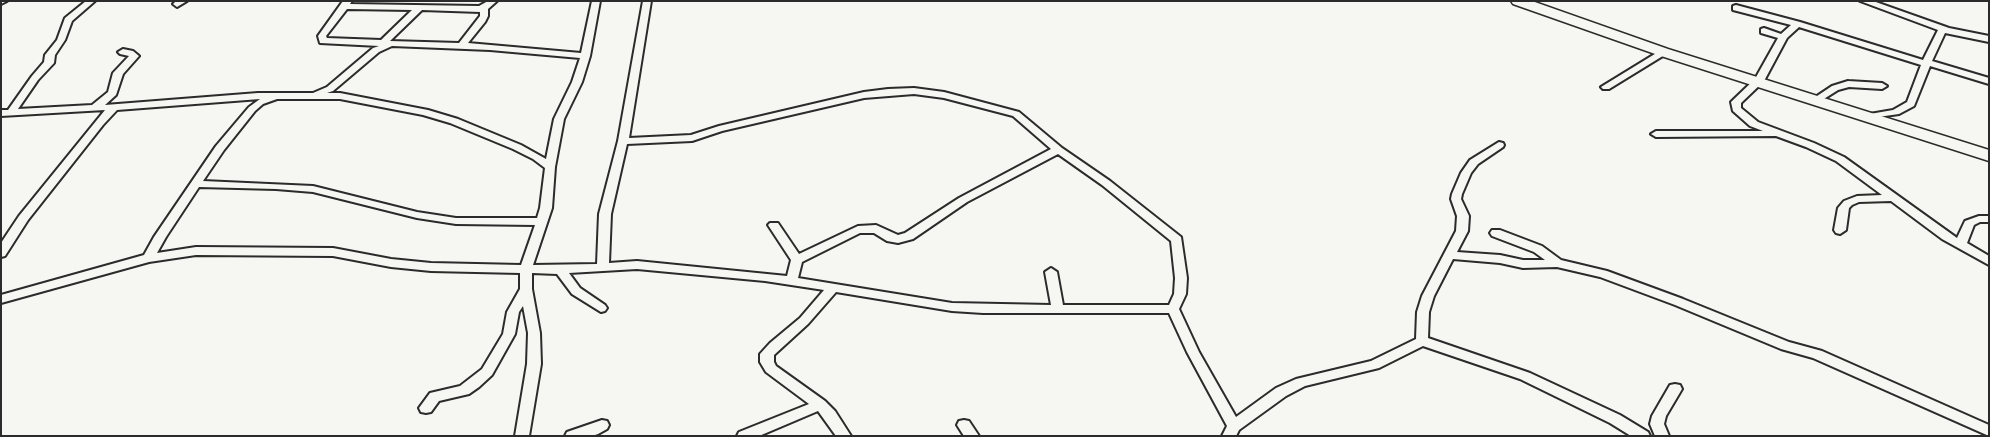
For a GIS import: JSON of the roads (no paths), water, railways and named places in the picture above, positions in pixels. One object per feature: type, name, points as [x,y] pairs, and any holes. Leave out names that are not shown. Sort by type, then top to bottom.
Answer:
[{"type":"highway","points":[[1518,1],[1663,52],[1759,81],[1989,156]]},
{"type":"street","points":[[6,112],[49,63],[50,55],[61,40],[68,20],[91,1]]},
{"type":"street","points":[[493,1],[484,8],[346,4],[321,38],[329,42],[511,48],[585,56]]},
{"type":"street","points":[[522,436],[534,364],[534,333],[526,289],[526,269],[546,208],[550,167],[559,119],[577,82],[585,56],[596,1]]},
{"type":"street","points":[[603,266],[605,214],[623,140],[647,1]]},
{"type":"street","points":[[1864,1],[1947,30],[1989,39]]},
{"type":"street","points":[[306,96],[330,89],[380,45],[421,5]]},
{"type":"street","points":[[461,46],[481,22],[484,16],[484,8]]},
{"type":"street","points":[[1736,8],[1797,24],[1989,81]]},
{"type":"street","points":[[1797,24],[1783,37],[1759,81],[1736,102],[1736,109],[1754,124],[1834,156],[1960,245],[1989,261]]},
{"type":"street","points":[[1868,117],[1896,112],[1911,104],[1940,32],[1947,30]]},
{"type":"street","points":[[1764,31],[1783,37]]},
{"type":"street","points":[[96,107],[113,93],[118,73],[134,56],[130,52],[123,52]]},
{"type":"street","points":[[1606,86],[1663,52]]},
{"type":"street","points":[[1816,100],[1835,88],[1848,84],[1882,86]]},
{"type":"street","points":[[330,89],[340,96]]},
{"type":"street","points":[[623,140],[654,141],[692,138],[719,129],[864,95],[914,91],[944,95],[1016,114],[1058,150],[1106,183],[1177,240],[1181,278],[1180,294],[1173,309],[1232,431],[1281,392],[1301,382],[1374,365],[1422,341],[1525,376],[1615,419],[1643,436]]},
{"type":"street","points":[[6,112],[114,107],[258,96],[340,96],[425,112],[454,121],[517,146],[550,167]]},
{"type":"street","points":[[149,258],[160,237],[220,148],[260,102],[281,96]]},
{"type":"street","points":[[1,253],[23,218],[114,107]]},
{"type":"street","points":[[1656,134],[1778,134]]},
{"type":"street","points":[[1422,341],[1423,312],[1428,296],[1462,231],[1463,216],[1456,199],[1466,173],[1474,162],[1499,145]]},
{"type":"street","points":[[791,282],[797,260],[858,230],[876,229],[891,238],[898,239],[910,236],[964,200],[1058,150]]},
{"type":"street","points":[[195,184],[276,186],[313,190],[417,215],[456,221],[543,221]]},
{"type":"street","points":[[1840,230],[1844,208],[1848,203],[1857,199],[1892,198]]},
{"type":"street","points":[[1960,245],[1969,223],[1979,219],[1989,219]]},
{"type":"street","points":[[774,225],[797,260]]},
{"type":"street","points":[[1496,233],[1538,249],[1557,263]]},
{"type":"street","points":[[1,299],[149,258],[206,251],[325,252],[362,256],[391,263],[431,267],[560,270],[637,265],[689,269],[791,282],[952,307],[1173,309]]},
{"type":"street","points":[[1451,255],[1500,259],[1523,264],[1557,263],[1603,274],[1679,302],[1786,346],[1817,354],[1989,431]]},
{"type":"street","points":[[560,270],[576,291],[601,308]]},
{"type":"street","points":[[1052,272],[1058,309]]},
{"type":"street","points":[[832,288],[804,321],[775,346],[768,354],[767,362],[771,369],[820,405],[830,415],[844,436]]},
{"type":"street","points":[[426,408],[435,397],[464,390],[487,372],[509,334],[513,312],[526,289]]},
{"type":"street","points":[[1662,436],[1657,424],[1659,416],[1675,388]]},
{"type":"street","points":[[797,414],[808,395]]},
{"type":"street","points":[[744,436],[820,405]]},
{"type":"street","points":[[572,436],[593,430],[602,425]]}]
